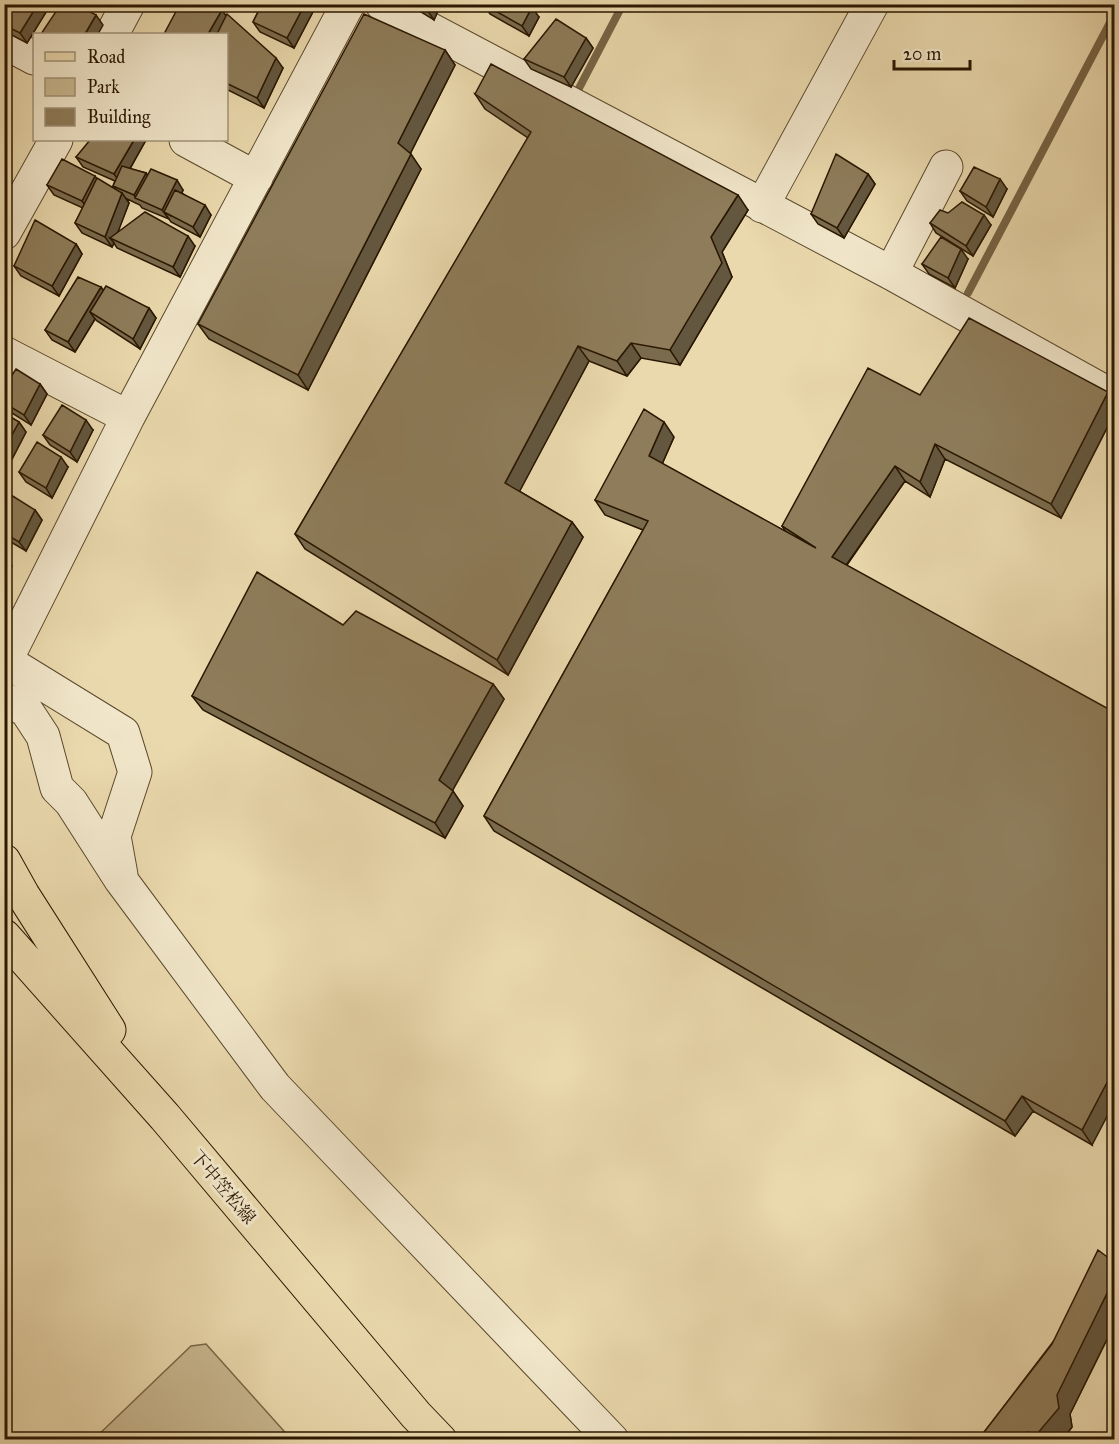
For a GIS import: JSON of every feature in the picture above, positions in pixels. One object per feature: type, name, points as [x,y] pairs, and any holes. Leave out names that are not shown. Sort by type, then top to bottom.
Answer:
[{"type":"main road","points":[[4,861],[23,895],[165,1118]]},
{"type":"main road","name":"下中笠松線","points":[[4,936],[165,1118],[416,1415],[440,1440]]},
{"type":"street","points":[[113,33],[128,4]]},
{"type":"street","points":[[121,880],[114,836],[135,772],[123,733],[5,662],[128,417],[348,4]]},
{"type":"street","points":[[381,4],[891,273],[1114,397]]},
{"type":"street","points":[[762,206],[872,4]]},
{"type":"street","points":[[4,42],[33,57]]},
{"type":"street","points":[[4,233],[55,141]]},
{"type":"street","points":[[188,141],[256,178]]},
{"type":"street","points":[[891,273],[946,167]]},
{"type":"street","points":[[4,353],[128,417]]},
{"type":"street","points":[[4,699],[26,710],[43,736],[57,788],[71,802],[121,880],[275,1087],[612,1440]]},
{"type":"green space","points":[[206,1344],[291,1439],[94,1439],[191,1346]]},
{"type":"building","points":[[4,4],[38,4],[20,33],[4,25]]},
{"type":"building","points":[[61,4],[76,4],[96,15],[86,33],[42,33]]},
{"type":"building","points":[[180,4],[211,4],[222,10],[209,33],[165,33]]},
{"type":"building","points":[[262,4],[305,4],[287,38],[253,22]]},
{"type":"building","points":[[419,4],[430,4],[427,10]]},
{"type":"building","points":[[483,4],[525,4],[532,7],[522,26]]},
{"type":"building","points":[[227,14],[276,58],[257,98],[228,84],[228,33],[218,33]]},
{"type":"building","points":[[364,14],[445,50],[398,143],[411,154],[298,375],[198,324]]},
{"type":"building","points":[[556,19],[586,38],[564,77],[524,59]]},
{"type":"building","points":[[491,64],[738,195],[711,237],[722,263],[670,350],[631,343],[617,361],[578,346],[505,483],[572,522],[497,660],[295,534],[531,132],[475,94]]},
{"type":"building","points":[[89,141],[133,141],[114,174],[76,157]]},
{"type":"building","points":[[836,154],[868,174],[837,228],[811,214]]},
{"type":"building","points":[[62,159],[95,176],[82,201],[47,185]]},
{"type":"building","points":[[122,166],[146,173],[134,195],[113,186]]},
{"type":"building","points":[[974,167],[1000,179],[986,207],[960,191]]},
{"type":"building","points":[[151,169],[177,180],[162,210],[135,198]]},
{"type":"building","points":[[97,178],[122,193],[105,237],[75,223]]},
{"type":"building","points":[[175,190],[205,205],[193,227],[164,212]]},
{"type":"building","points":[[962,202],[984,215],[966,246],[930,223],[940,210],[948,213]]},
{"type":"building","points":[[145,212],[188,236],[173,267],[110,238]]},
{"type":"building","points":[[35,220],[76,244],[52,286],[14,266]]},
{"type":"building","points":[[941,237],[961,249],[948,278],[922,264]]},
{"type":"building","points":[[78,277],[101,287],[68,342],[45,330]]},
{"type":"building","points":[[106,286],[149,308],[133,339],[90,312]]},
{"type":"building","points":[[969,318],[1108,392],[1051,504],[935,444],[920,482],[895,466],[832,557],[1114,712],[1114,1069],[1082,1130],[1022,1096],[1005,1121],[484,816],[648,521],[595,500],[644,409],[664,422],[649,456],[816,548],[782,526],[868,368],[920,395]]},
{"type":"building","points":[[16,369],[40,384],[24,415],[4,403],[4,387]]},
{"type":"building","points":[[62,405],[86,420],[70,452],[43,435]]},
{"type":"building","points":[[4,413],[19,422],[4,449]]},
{"type":"building","points":[[37,442],[61,457],[46,488],[19,472]]},
{"type":"building","points":[[11,495],[35,510],[19,542],[4,533],[4,506]]},
{"type":"building","points":[[257,572],[343,625],[356,611],[493,684],[439,780],[453,791],[435,823],[192,696]]},
{"type":"building","points":[[1098,1250],[1114,1262],[1114,1279],[1057,1395],[1059,1408],[1037,1434],[1027,1432],[1022,1440],[978,1440],[1052,1344]]},
{"type":"waterway","points":[[576,94],[623,4]]},
{"type":"waterway","points":[[968,293],[1114,15]]}]
